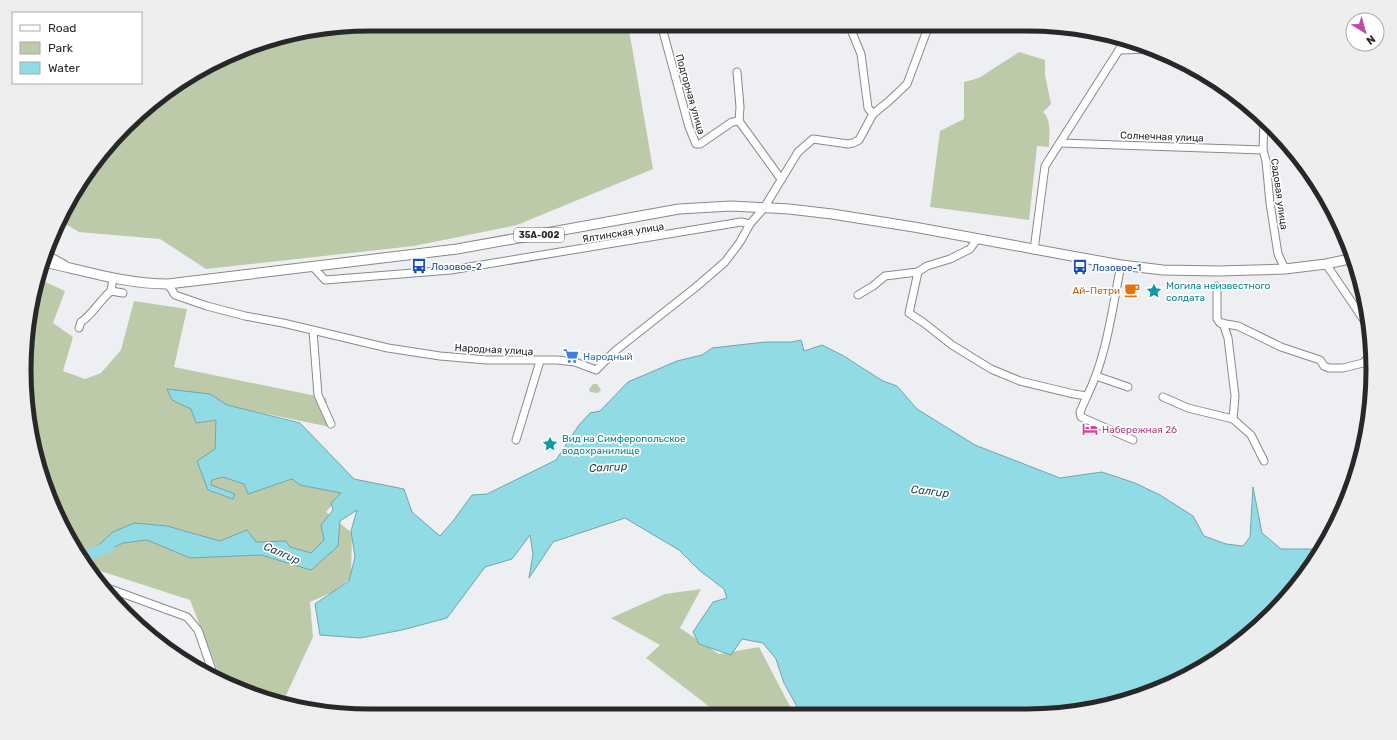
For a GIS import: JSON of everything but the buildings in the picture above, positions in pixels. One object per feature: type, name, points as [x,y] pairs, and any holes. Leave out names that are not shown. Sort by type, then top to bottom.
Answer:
[{"type":"main road","name":"35А-002","points":[[48,263],[113,278],[152,284],[168,284],[457,250],[679,209],[731,206],[789,209],[832,214],[1122,265],[1163,270],[1219,271],[1285,269],[1326,264],[1347,259]]},
{"type":"street","name":"Подгорная улица","points":[[663,31],[689,128],[696,144],[700,144],[732,122],[739,121]]},
{"type":"street","points":[[851,31],[861,54],[868,108],[873,114],[907,84],[927,31]]},
{"type":"street","points":[[1034,250],[1045,166],[1121,45]]},
{"type":"street","points":[[1119,50],[1137,49]]},
{"type":"street","points":[[737,72],[740,107],[739,121],[781,180]]},
{"type":"street","name":"Народная улица","points":[[168,284],[175,295],[206,306],[388,348],[440,356],[488,360],[557,360],[575,362],[596,370],[615,350],[696,287],[725,262],[740,242],[750,224],[764,208],[798,152],[813,139],[848,144],[859,140],[873,114]]},
{"type":"street","name":"Садовая улица","points":[[1264,127],[1263,150],[1266,161],[1270,203],[1278,254],[1285,269]]},
{"type":"street","name":"Солнечная улица","points":[[1060,143],[1263,150]]},
{"type":"street","name":"Ялтинская улица","points":[[314,267],[325,280],[451,270],[741,222],[750,224]]},
{"type":"street","points":[[858,295],[873,286],[885,276],[918,272],[927,266],[950,259],[970,249],[977,239]]},
{"type":"street","points":[[50,258],[71,268]]},
{"type":"street","points":[[1326,264],[1361,316]]},
{"type":"street","points":[[1122,265],[1096,376],[1080,412],[1081,417],[1133,440]]},
{"type":"street","points":[[918,272],[909,313],[952,345],[991,369],[1020,381],[1087,396]]},
{"type":"street","points":[[111,291],[113,278]]},
{"type":"street","points":[[1217,286],[1217,319],[1220,323],[1238,326],[1281,347],[1320,360],[1324,366],[1330,368],[1343,368],[1363,363],[1366,360]]},
{"type":"street","points":[[79,328],[81,322],[87,318],[104,296],[111,291],[123,293]]},
{"type":"street","points":[[1223,323],[1228,338],[1235,396],[1234,419]]},
{"type":"street","points":[[313,331],[318,395],[331,424]]},
{"type":"street","points":[[516,440],[540,361]]},
{"type":"street","points":[[1096,376],[1128,387]]},
{"type":"street","points":[[1163,397],[1188,408],[1234,419],[1251,435],[1264,461]]},
{"type":"street","points":[[111,589],[187,617],[198,630],[212,670]]},
{"type":"green space","points":[[629,31],[653,169],[517,225],[414,246],[206,269],[160,239],[79,232],[64,223],[76,200],[101,164],[130,130],[164,101],[200,76],[261,49],[304,38],[348,32]]},
{"type":"green space","points":[[1019,52],[1045,60],[1045,75],[1051,104],[1043,112],[1048,119],[1049,124],[1049,147],[1037,146],[1029,220],[930,207],[940,131],[964,119],[964,82],[979,78]]},
{"type":"green space","points":[[43,281],[65,291],[53,323],[73,337],[63,371],[85,379],[101,373],[121,350],[134,301],[187,309],[174,367],[326,398],[330,427],[233,407],[345,490],[326,512],[352,533],[351,578],[333,592],[310,602],[313,637],[285,698],[261,691],[219,673],[190,600],[96,570],[76,540],[66,520],[49,479],[34,414],[31,370],[32,348],[34,326]]},
{"type":"green space","points":[[593,384],[597,384],[601,390],[598,393],[590,392],[589,389]]},
{"type":"green space","points":[[701,589],[680,628],[719,654],[759,647],[791,709],[712,709],[646,658],[660,645],[611,618],[665,594]]},
{"type":"water","points":[[801,340],[804,351],[822,345],[842,355],[883,381],[897,386],[917,409],[975,445],[1060,478],[1102,472],[1135,483],[1160,495],[1193,516],[1204,536],[1226,544],[1243,546],[1250,537],[1253,487],[1262,533],[1281,549],[1314,549],[1318,544],[1282,594],[1267,610],[1233,639],[1196,664],[1157,683],[1115,697],[1071,706],[1027,709],[798,709],[784,683],[776,659],[763,643],[742,639],[731,655],[699,644],[693,632],[713,602],[727,598],[724,589],[699,570],[679,550],[625,518],[553,542],[529,578],[533,554],[530,535],[512,559],[485,567],[447,618],[402,630],[360,638],[320,635],[315,604],[349,581],[355,557],[351,531],[357,510],[340,521],[338,546],[311,570],[261,555],[190,558],[147,540],[123,543],[98,555],[93,550],[113,532],[134,523],[167,526],[220,541],[247,530],[256,542],[286,541],[290,547],[311,553],[324,540],[321,525],[333,510],[331,503],[341,493],[300,485],[292,479],[248,494],[244,484],[223,477],[212,480],[211,485],[235,494],[233,499],[208,490],[197,461],[215,449],[216,420],[196,423],[191,409],[172,400],[167,389],[210,394],[227,405],[300,423],[354,479],[404,489],[412,512],[440,536],[472,495],[487,494],[556,460],[579,425],[590,413],[600,411],[628,382],[677,361],[702,355],[712,348],[765,342],[792,342]]},
{"type":"waterway","name":"Салгир","points":[[85,554],[88,555],[109,547]]},
{"type":"place","name":"Лозовое-2","points":[[419,266]]},
{"type":"place","name":"Лозовое-1","points":[[1080,267]]},
{"type":"place","name":"Ай-Петри","points":[[1132,290]]},
{"type":"place","name":"Могила неизвестного солдата","points":[[1154,291]]},
{"type":"place","name":"Народный","points":[[571,356]]},
{"type":"place","name":"Набережная 26","points":[[1090,429]]},
{"type":"place","name":"Вид на Симферопольское водохранилище","points":[[550,444]]}]
